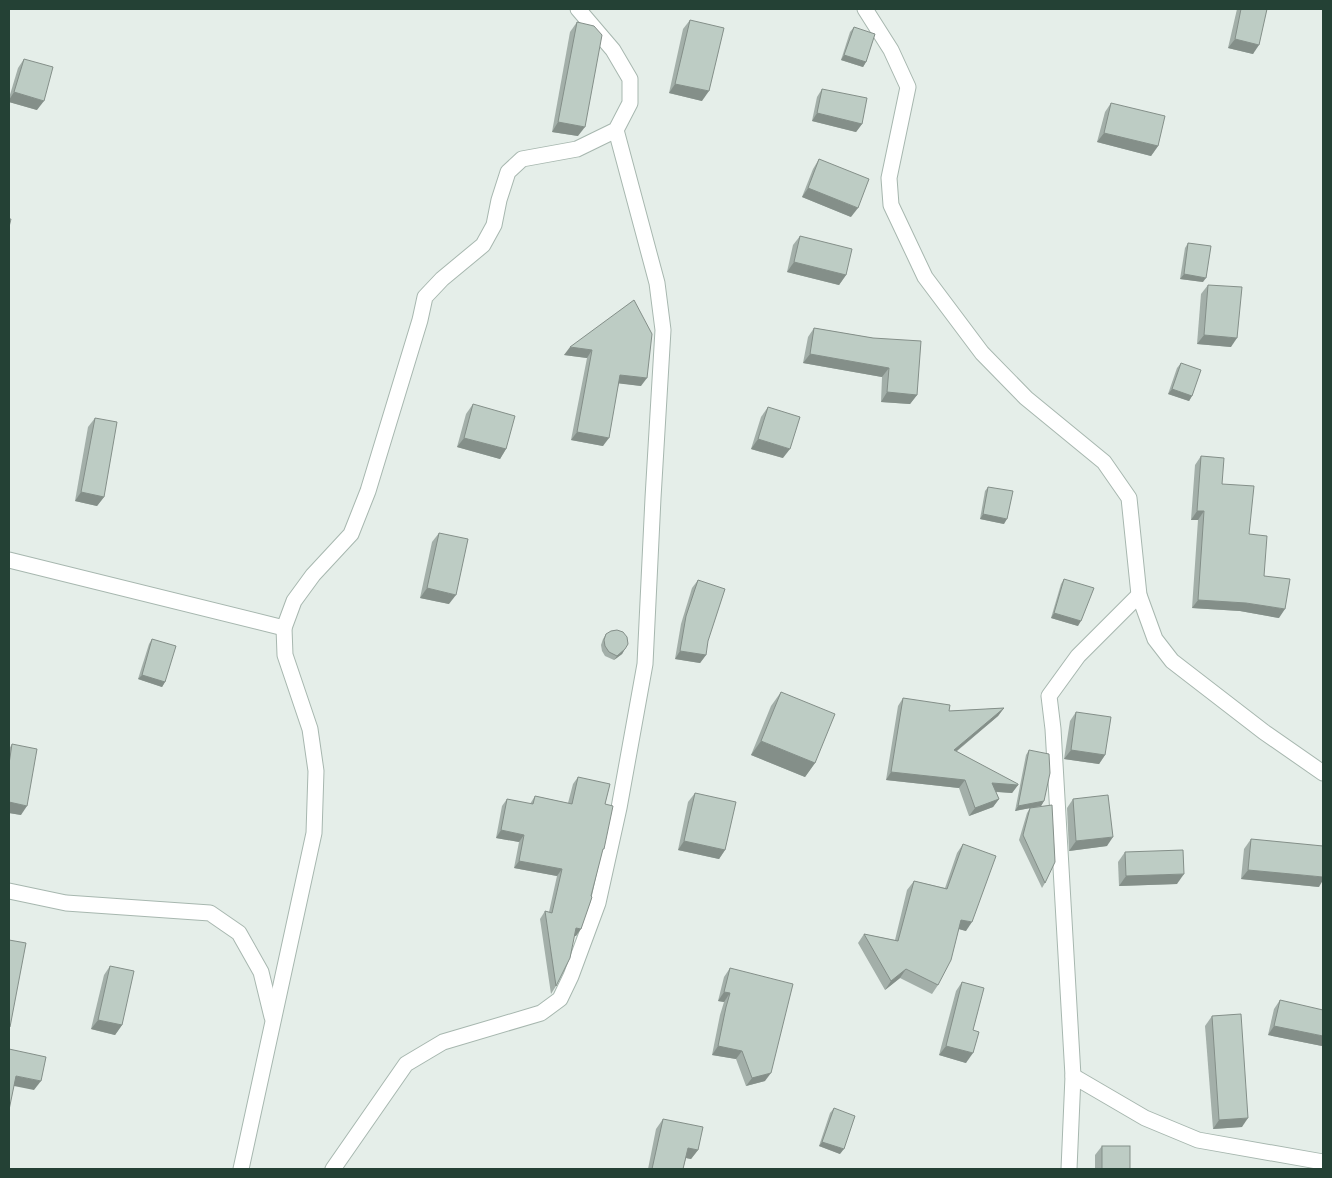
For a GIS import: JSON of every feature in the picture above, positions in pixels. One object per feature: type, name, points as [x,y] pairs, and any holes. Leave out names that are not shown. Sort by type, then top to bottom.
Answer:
[{"type":"street","points":[[241,1169],[314,834],[316,771],[310,729],[285,655],[284,628],[294,601],[313,575],[351,534],[368,491],[420,320],[424,297],[483,245],[494,225],[499,200],[508,172],[522,159],[576,149],[616,130],[630,103],[630,79],[613,50],[578,9]]},
{"type":"street","points":[[865,9],[890,50],[908,87],[889,178],[891,204],[925,277],[982,353],[1026,398],[1104,462],[1129,498],[1139,595],[1155,639],[1172,661],[1264,732],[1323,773]]},
{"type":"street","points":[[333,1169],[406,1064],[443,1042],[541,1013],[560,999],[571,976],[598,903],[619,808],[645,664],[663,330],[657,283],[616,130]]},
{"type":"street","points":[[9,560],[284,628]]},
{"type":"street","points":[[1069,1169],[1073,1076],[1049,696],[1078,656],[1139,595]]},
{"type":"street","points":[[9,891],[66,903],[210,913],[239,933],[261,972],[273,1021]]},
{"type":"street","points":[[1073,1076],[1145,1118],[1198,1140],[1323,1162]]},
{"type":"building","points":[[1241,9],[1267,9],[1259,45],[1235,39]]},
{"type":"building","points":[[690,20],[724,28],[709,91],[675,84]]},
{"type":"building","points":[[577,22],[594,26],[602,35],[585,127],[558,122]]},
{"type":"building","points":[[854,27],[875,34],[866,62],[844,55]]},
{"type":"building","points":[[24,59],[53,67],[44,101],[14,92]]},
{"type":"building","points":[[822,89],[867,98],[862,124],[817,113]]},
{"type":"building","points":[[1111,103],[1165,116],[1158,146],[1104,133]]},
{"type":"building","points":[[819,159],[869,179],[858,208],[808,188]]},
{"type":"building","points":[[800,236],[852,249],[846,275],[794,262]]},
{"type":"building","points":[[1188,243],[1211,246],[1206,278],[1184,274]]},
{"type":"building","points":[[1208,285],[1242,287],[1237,338],[1204,335]]},
{"type":"building","points":[[634,300],[652,334],[647,378],[620,375],[609,438],[577,432],[592,350],[570,347]]},
{"type":"building","points":[[814,328],[873,338],[921,341],[917,395],[887,392],[889,368],[810,354]]},
{"type":"building","points":[[1181,363],[1201,370],[1192,396],[1172,389]]},
{"type":"building","points":[[473,404],[515,416],[506,449],[464,438]]},
{"type":"building","points":[[768,407],[800,417],[790,449],[758,439]]},
{"type":"building","points":[[95,418],[117,422],[104,497],[81,492]]},
{"type":"building","points":[[1201,456],[1224,458],[1222,484],[1254,486],[1249,534],[1267,536],[1264,576],[1290,579],[1285,609],[1246,603],[1198,600],[1204,511],[1197,511]]},
{"type":"building","points":[[988,487],[1013,491],[1007,519],[983,514]]},
{"type":"building","points":[[439,533],[468,539],[456,595],[427,588]]},
{"type":"building","points":[[1064,579],[1094,588],[1081,621],[1054,613]]},
{"type":"building","points":[[698,580],[725,589],[708,641],[706,655],[680,651],[686,616]]},
{"type":"building","points":[[617,630],[623,632],[627,637],[628,644],[617,656],[609,652],[604,640],[606,634]]},
{"type":"building","points":[[152,639],[176,646],[165,682],[142,675]]},
{"type":"building","points":[[781,692],[835,714],[815,763],[761,741]]},
{"type":"building","points":[[903,698],[950,705],[949,711],[1004,708],[954,750],[1018,785],[992,783],[999,799],[975,808],[965,780],[891,772]]},
{"type":"building","points":[[1076,712],[1111,717],[1105,755],[1071,750]]},
{"type":"building","points":[[12,744],[37,749],[27,806],[9,802],[9,764]]},
{"type":"building","points":[[1029,750],[1049,754],[1050,773],[1044,801],[1018,806]]},
{"type":"building","points":[[578,777],[610,784],[605,804],[613,806],[592,897],[581,929],[576,928],[570,958],[556,986],[545,911],[552,913],[562,869],[519,861],[524,835],[501,830],[507,799],[533,804],[535,796],[572,804]]},
{"type":"building","points":[[695,793],[736,802],[725,850],[684,841]]},
{"type":"building","points":[[1108,795],[1113,837],[1076,841],[1073,799]]},
{"type":"building","points":[[1052,805],[1055,862],[1045,883],[1023,835],[1030,808]]},
{"type":"building","points":[[1251,839],[1323,846],[1323,877],[1248,870]]},
{"type":"building","points":[[963,844],[996,856],[972,922],[961,920],[951,960],[938,985],[906,969],[891,981],[864,934],[898,941],[914,881],[947,889]]},
{"type":"building","points":[[1183,850],[1184,874],[1126,876],[1125,852]]},
{"type":"building","points":[[9,940],[26,943],[10,1027],[9,1027]]},
{"type":"building","points":[[110,966],[134,971],[122,1025],[98,1020]]},
{"type":"building","points":[[730,968],[793,984],[771,1073],[752,1078],[742,1051],[718,1046],[730,993],[724,992]]},
{"type":"building","points":[[962,982],[984,988],[973,1030],[979,1032],[973,1053],[946,1046]]},
{"type":"building","points":[[1280,1000],[1323,1010],[1323,1036],[1274,1026]]},
{"type":"building","points":[[1241,1014],[1248,1118],[1219,1120],[1212,1016]]},
{"type":"building","points":[[9,1049],[46,1057],[41,1081],[16,1076],[9,1110]]},
{"type":"building","points":[[834,1108],[855,1116],[844,1149],[822,1142]]},
{"type":"building","points":[[663,1119],[703,1127],[698,1150],[688,1148],[683,1169],[652,1169]]},
{"type":"building","points":[[1102,1146],[1130,1146],[1130,1169],[1102,1169]]}]
